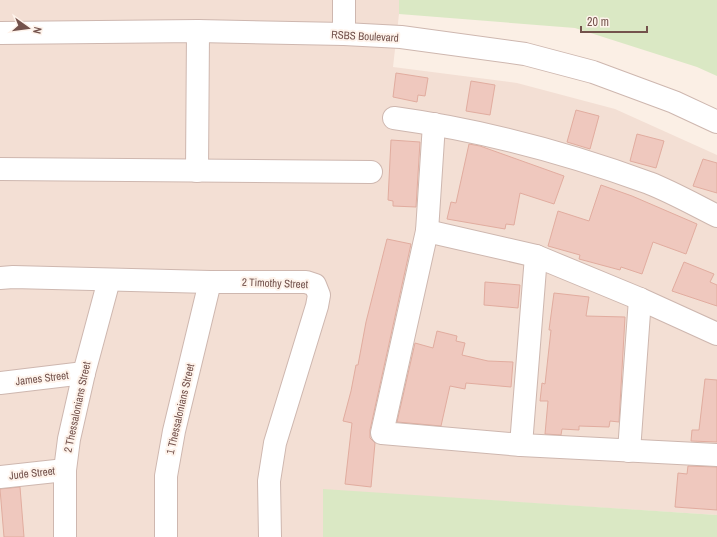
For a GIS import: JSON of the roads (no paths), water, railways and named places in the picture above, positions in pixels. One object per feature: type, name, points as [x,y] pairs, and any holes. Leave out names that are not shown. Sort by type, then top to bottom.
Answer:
[{"type":"street","points":[[344,0],[344,34]]},
{"type":"street","points":[[197,171],[198,31]]},
{"type":"street","name":"RSBS Boulevard","points":[[0,33],[198,31],[344,34],[401,37],[525,54],[594,72],[674,102],[717,122]]},
{"type":"street","points":[[394,118],[434,124],[512,141],[579,159],[650,184],[717,216]]},
{"type":"street","points":[[434,124],[427,231],[382,433],[521,445],[717,455]]},
{"type":"street","points":[[0,169],[371,172]]},
{"type":"street","points":[[427,231],[536,256],[640,299],[717,334]]},
{"type":"street","points":[[521,445],[536,256]]},
{"type":"street","name":"2 Timothy Street","points":[[0,278],[13,277],[210,282],[306,282],[315,285],[319,295],[317,306],[275,443],[269,481],[270,537]]},
{"type":"street","name":"2 Thessalonians Street","points":[[65,537],[65,470],[69,439],[84,373],[109,280]]},
{"type":"street","name":"1 Thessalonians Street","points":[[166,537],[166,476],[174,431],[210,282]]},
{"type":"street","points":[[629,451],[640,299]]},
{"type":"street","name":"James Street","points":[[0,383],[84,373]]},
{"type":"street","name":"Jude Street","points":[[0,477],[65,470]]}]
